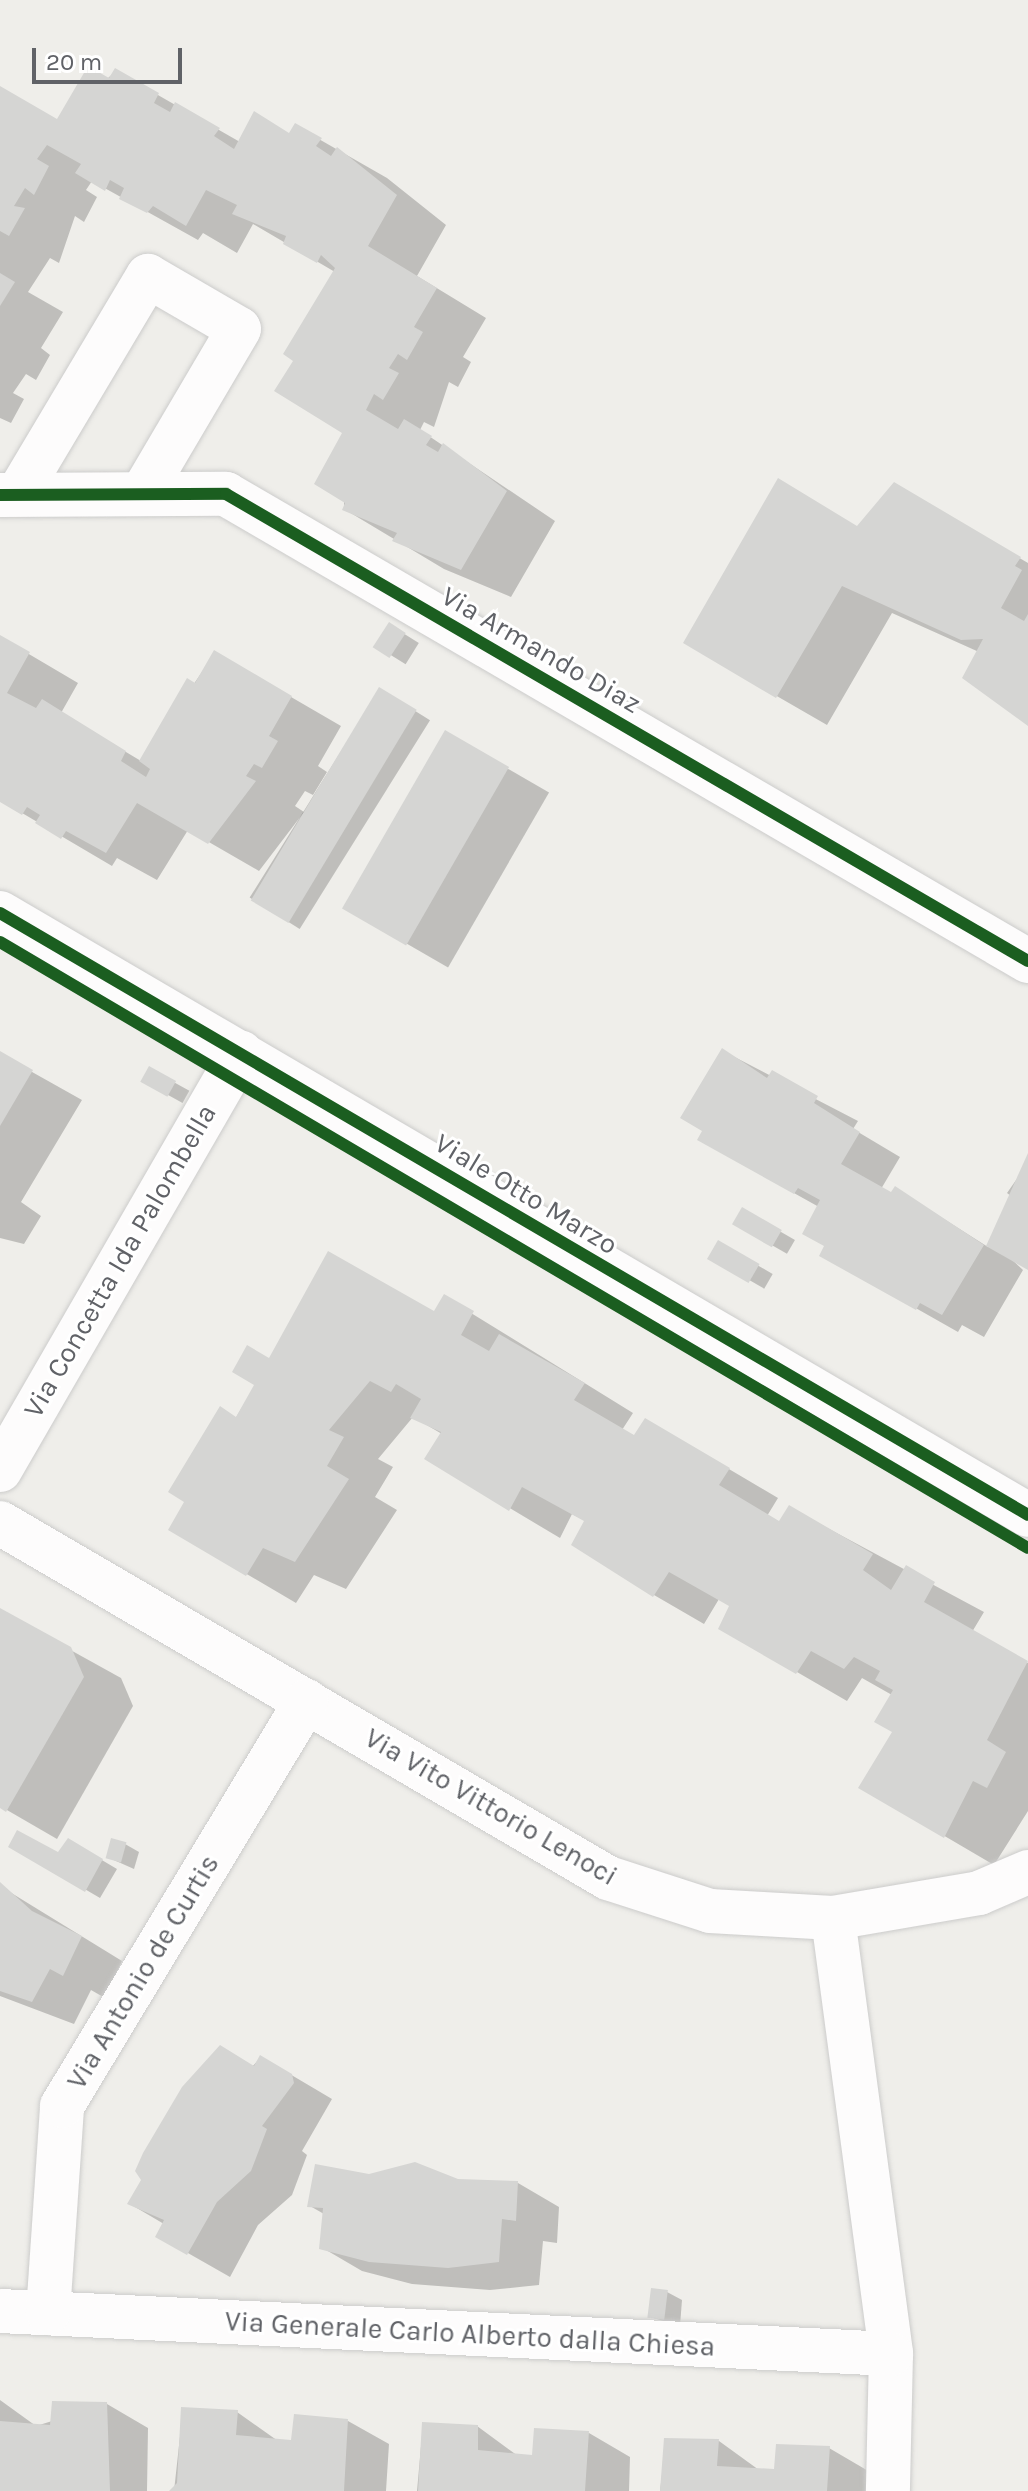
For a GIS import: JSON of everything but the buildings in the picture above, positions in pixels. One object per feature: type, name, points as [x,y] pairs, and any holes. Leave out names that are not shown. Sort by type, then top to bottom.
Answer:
[{"type":"street","name":"Via Armando Diaz","points":[[9,494],[148,276],[239,329],[143,492]]},
{"type":"street","name":"Via Armando Diaz","points":[[9,494],[226,494],[1028,961]]},
{"type":"street","name":"Viale Otto Marzo","points":[[0,913],[1028,1515]]},
{"type":"street","name":"Via Concetta Ida Palombella","points":[[0,1470],[241,1053]]},
{"type":"street","name":"Via Vito Vittorio Lenoci","points":[[0,1523],[608,1878],[710,1911],[833,1918],[979,1893],[1028,1872]]},
{"type":"street","name":"Via Antonio de Curtis","points":[[48,2313],[62,2106],[306,1701]]},
{"type":"street","points":[[833,1918],[891,2354],[888,2491]]},
{"type":"street","points":[[0,2311],[48,2313]]},
{"type":"street","name":"Via Generale Carlo Alberto dalla Chiesa","points":[[48,2313],[891,2354]]},
{"type":"cycle path","points":[[0,495],[226,494],[1028,961]]},
{"type":"cycle path","points":[[0,913],[1028,1515]]},
{"type":"cycle path","points":[[0,942],[1028,1548]]}]
